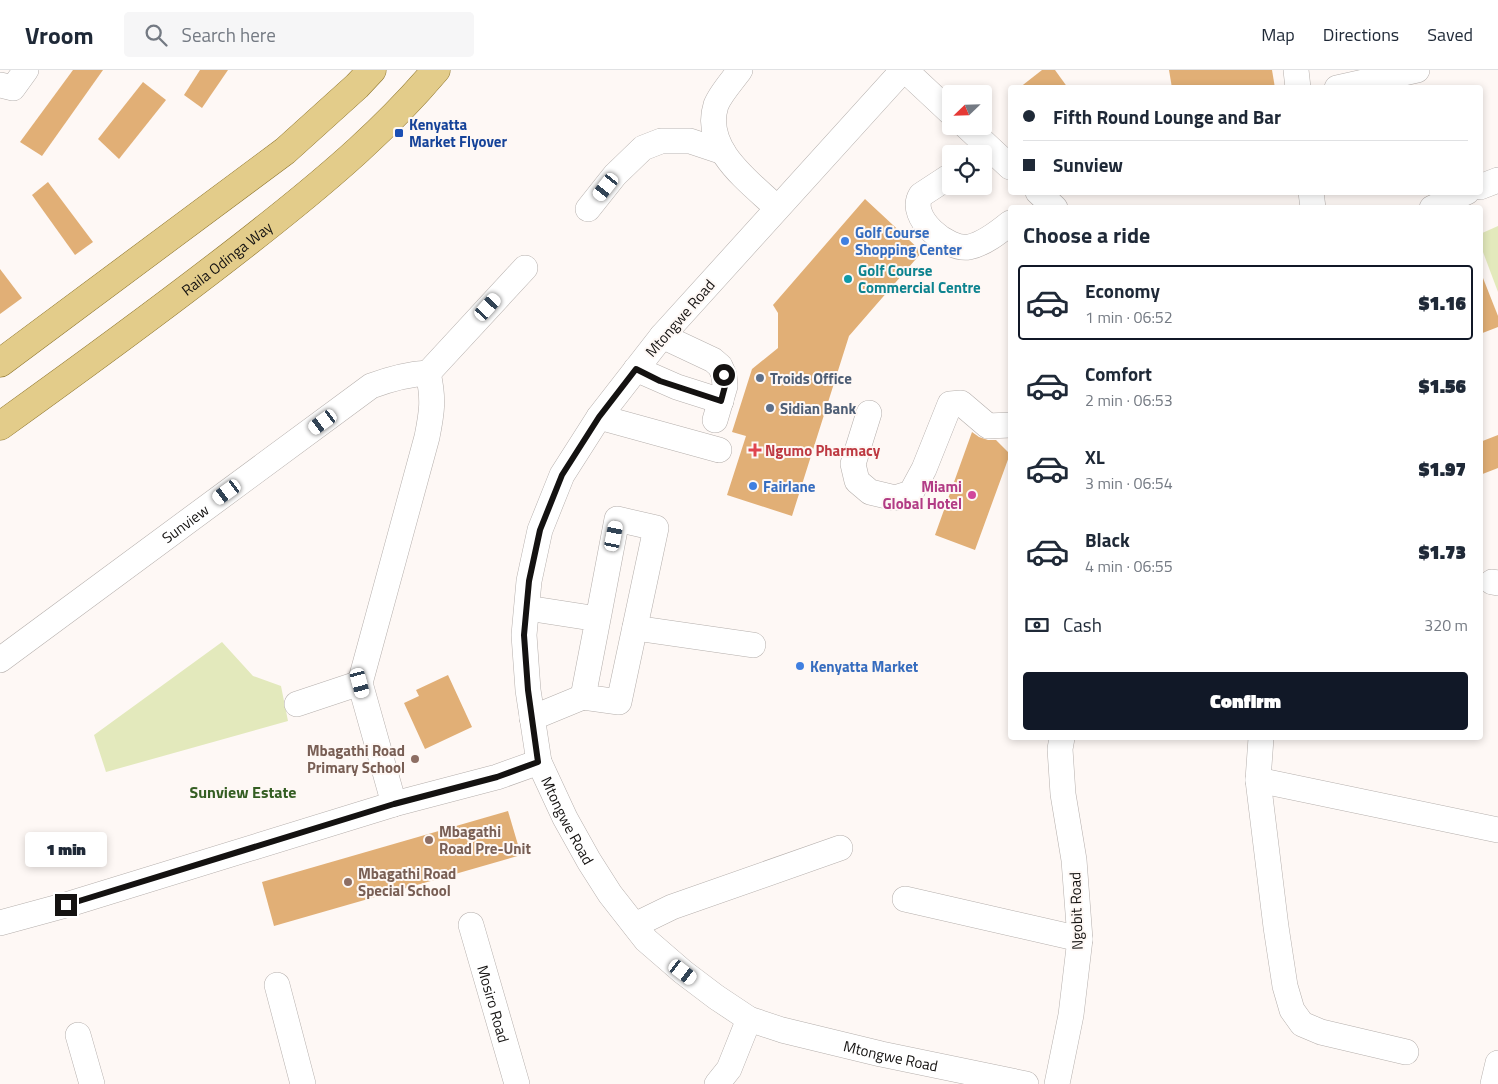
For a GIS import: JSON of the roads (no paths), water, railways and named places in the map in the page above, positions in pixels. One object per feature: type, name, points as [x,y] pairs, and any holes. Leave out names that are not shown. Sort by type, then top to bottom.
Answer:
[{"type":"main road","points":[[0,362],[286,151],[372,70]]},
{"type":"main road","name":"Raila Odinga Way","points":[[0,426],[206,276],[316,188],[357,153],[389,122],[436,70]]},
{"type":"street","points":[[0,85],[12,88],[26,70]]},
{"type":"street","points":[[740,70],[717,103],[713,120],[715,135],[723,152],[735,168],[777,208]]},
{"type":"street","points":[[904,70],[942,105]]},
{"type":"street","name":"Mtongwe Road","points":[[904,70],[662,336],[599,417],[562,475],[540,530],[529,581],[524,635],[528,690],[538,762],[565,818],[610,894],[646,940],[683,972],[749,1019],[782,1030],[881,1054],[1026,1084]]},
{"type":"street","points":[[1296,70],[1298,85]]},
{"type":"street","points":[[1350,85],[1417,70]]},
{"type":"street","points":[[976,135],[1008,165]]},
{"type":"street","points":[[588,209],[615,175],[643,148],[661,141],[690,141],[723,152]]},
{"type":"street","points":[[1483,186],[1498,180]]},
{"type":"street","points":[[942,181],[918,199],[918,206],[924,221],[935,235],[952,245],[968,248],[983,242],[1008,224]]},
{"type":"street","points":[[1439,205],[1460,195]]},
{"type":"street","points":[[394,804],[360,683],[427,437],[433,391],[428,373],[525,268]]},
{"type":"street","points":[[636,369],[718,410],[725,386],[724,375],[720,366],[713,360],[662,336]]},
{"type":"street","name":"Sunview","points":[[0,660],[371,386],[396,377],[428,373]]},
{"type":"street","points":[[869,413],[853,464],[856,481],[870,492],[894,498],[911,493],[924,469],[950,404],[961,403],[988,426],[1008,425]]},
{"type":"street","points":[[599,417],[719,450]]},
{"type":"street","points":[[532,718],[583,697],[619,702],[656,528],[617,519],[583,697]]},
{"type":"street","points":[[527,608],[598,619]]},
{"type":"street","points":[[635,628],[753,645]]},
{"type":"street","points":[[297,704],[360,683]]},
{"type":"street","name":"Ngobit Road","points":[[1057,1084],[1071,1015],[1080,939],[1074,860],[1063,794],[1060,749],[1062,740]]},
{"type":"street","points":[[1261,740],[1258,780],[1276,927],[1285,986],[1292,1010],[1302,1024],[1321,1032],[1406,1052]]},
{"type":"street","points":[[0,923],[66,905],[394,804],[497,777],[538,762]]},
{"type":"street","points":[[1258,780],[1498,830]]},
{"type":"street","points":[[635,925],[672,908],[840,848]]},
{"type":"street","points":[[905,899],[1080,939]]},
{"type":"street","name":"Mosiro Road","points":[[472,924],[517,1084]]},
{"type":"street","points":[[277,985],[303,1084]]},
{"type":"street","points":[[717,1084],[729,1069],[749,1019]]},
{"type":"street","points":[[78,1034],[92,1084]]},
{"type":"street","points":[[1493,1084],[1498,1063]]},
{"type":"place","name":"Kenyatta Market Flyover","points":[[399,133]]},
{"type":"place","name":"Golf Course Shopping Center","points":[[845,241]]},
{"type":"place","name":"Golf Course Commercial Centre","points":[[848,279]]},
{"type":"place","name":"Troids Office","points":[[760,378]]},
{"type":"place","name":"Sidian Bank","points":[[770,408]]},
{"type":"place","name":"Ngumo Pharmacy","points":[[755,450]]},
{"type":"place","name":"Fairlane","points":[[753,486]]},
{"type":"place","name":"Miami Global Hotel","points":[[972,495]]},
{"type":"place","name":"Kenyatta Market","points":[[800,666]]},
{"type":"place","name":"Mbagathi Road Primary School","points":[[415,759]]},
{"type":"place","name":"Mbagathi Road Pre-Unit","points":[[429,840]]},
{"type":"place","name":"Mbagathi Road Special School","points":[[348,882]]},
{"type":"district","name":"Sunview Estate","points":[[243,792]]}]
